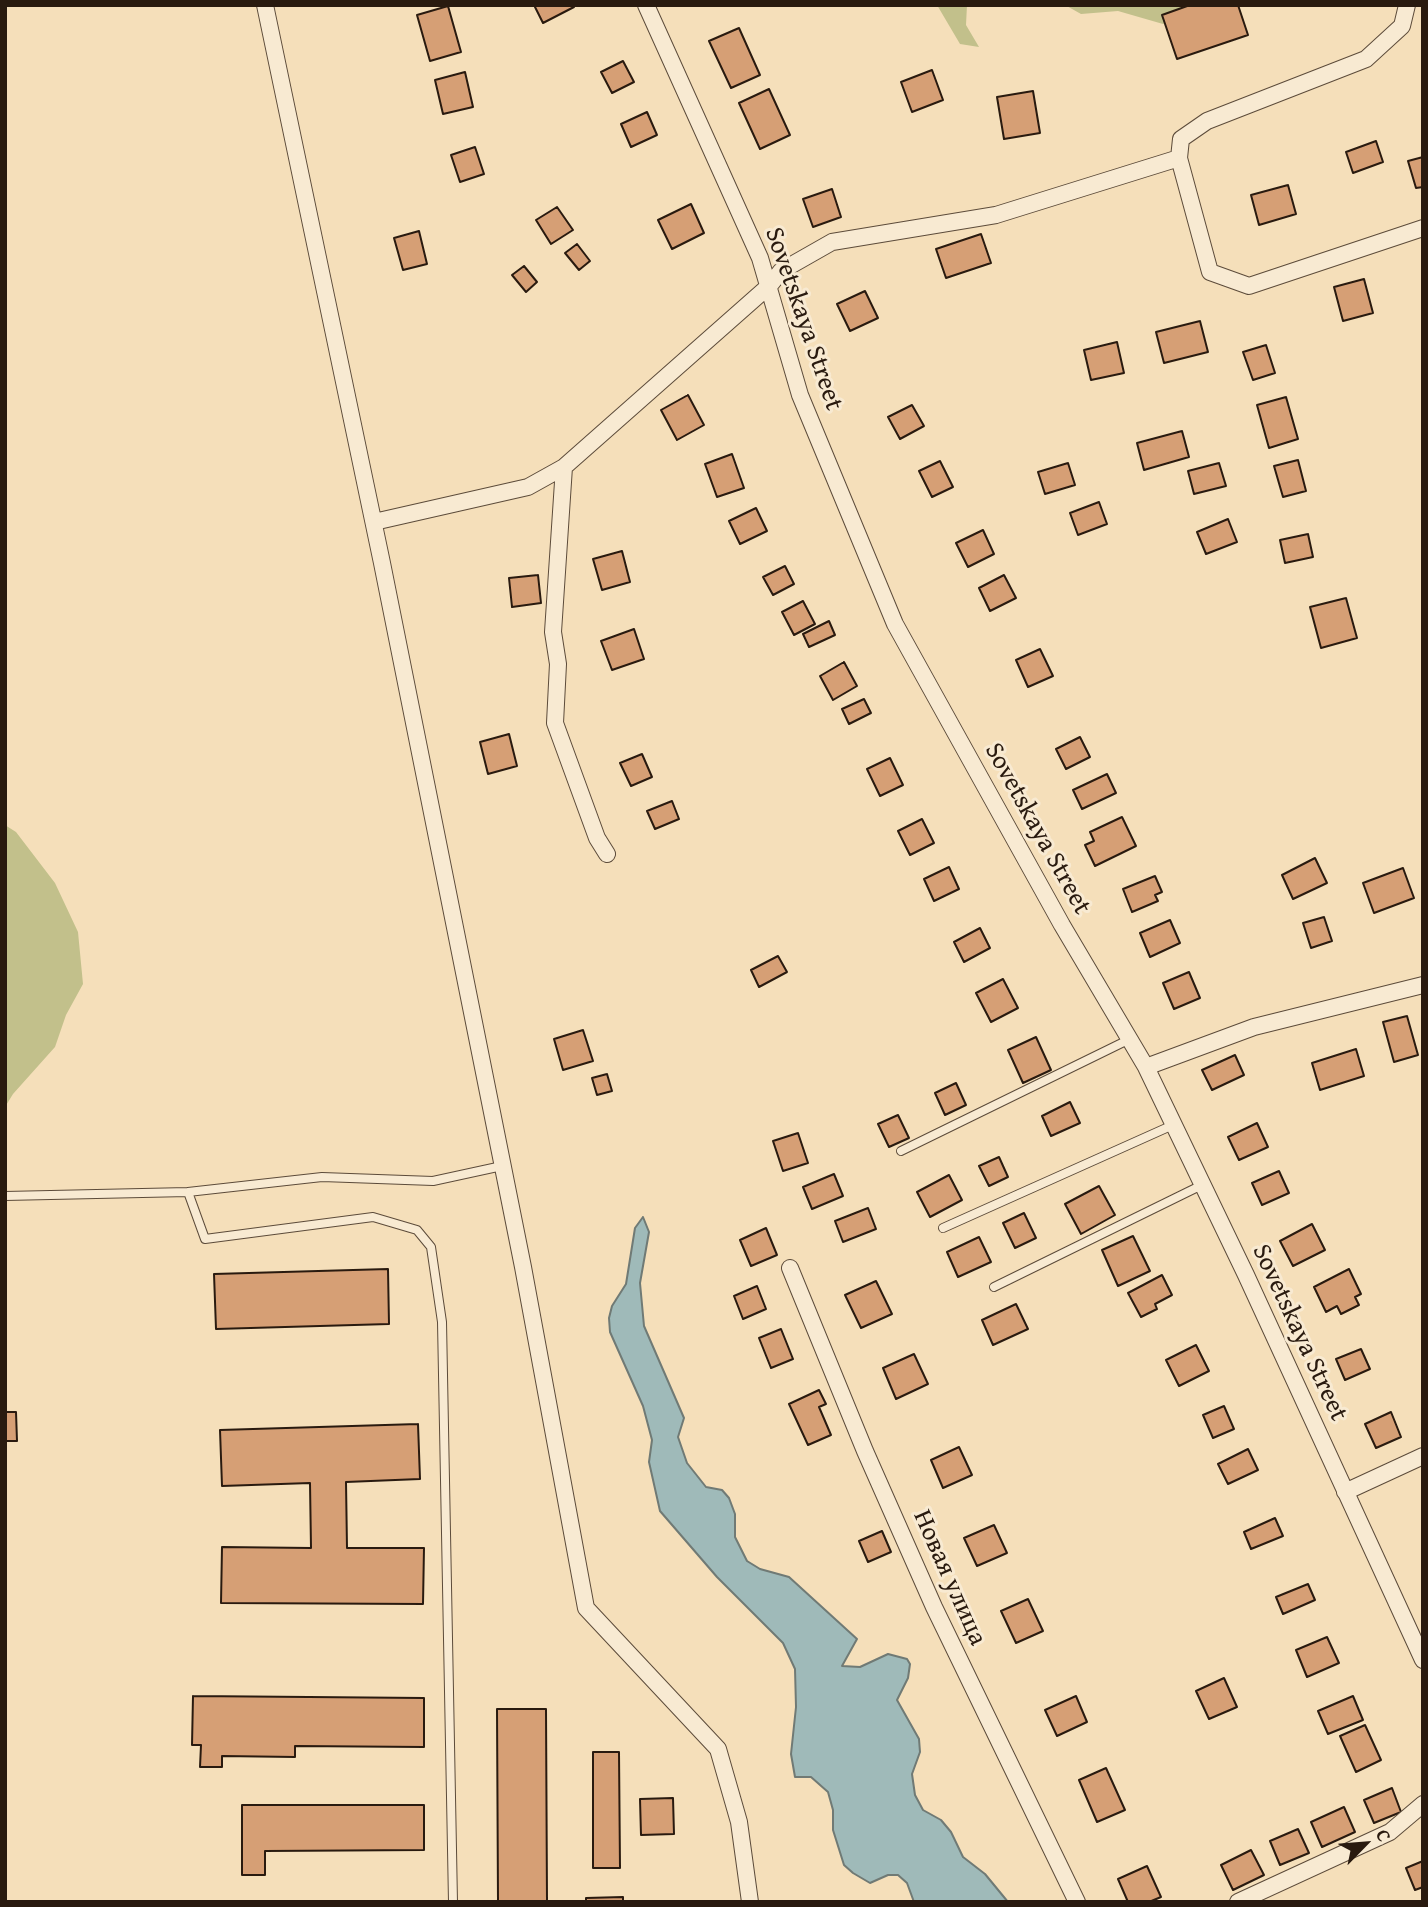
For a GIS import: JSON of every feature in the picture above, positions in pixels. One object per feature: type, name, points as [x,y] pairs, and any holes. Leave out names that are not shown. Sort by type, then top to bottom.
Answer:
[{"type":"street","points":[[265,5],[374,522],[586,1608],[718,1749],[739,1822],[750,1902]]},
{"type":"street","name":"Sovetskaya Street","points":[[646,5],[770,285],[800,395],[895,624],[1062,925],[1146,1067],[1423,1660]]},
{"type":"street","points":[[1407,5],[1402,26],[1366,59],[1207,121],[1181,139],[1179,158],[1210,272],[1249,286],[1423,228]]},
{"type":"street","points":[[374,522],[528,487],[564,467],[770,285],[780,271],[832,242],[996,215],[1179,158]]},
{"type":"street","points":[[564,467],[553,632],[558,664],[555,723],[597,838],[607,854]]},
{"type":"street","points":[[1146,1067],[1254,1027],[1423,985]]},
{"type":"street","name":"Новая улица","points":[[790,1268],[928,1595],[1077,1902]]},
{"type":"street","points":[[1345,1492],[1423,1456]]},
{"type":"street","points":[[1238,1902],[1390,1832],[1423,1804]]},
{"type":"lane","points":[[901,1151],[1130,1039]]},
{"type":"lane","points":[[943,1228],[1174,1125]]},
{"type":"lane","points":[[5,1196],[188,1192],[322,1177],[433,1181],[502,1167]]},
{"type":"lane","points":[[993,1287],[1202,1185]]},
{"type":"lane","points":[[188,1192],[205,1239],[373,1217],[417,1230],[431,1247],[442,1322],[453,1902]]},
{"type":"shaded area","points":[[937,5],[967,5],[966,25],[979,47],[960,44]]},
{"type":"shaded area","points":[[1065,5],[1213,5],[1163,24],[1118,11],[1081,14]]},
{"type":"shaded area","points":[[5,825],[16,832],[55,883],[78,932],[83,984],[66,1015],[55,1047],[13,1094],[5,1107]]},
{"type":"water","points":[[643,1217],[649,1232],[640,1283],[644,1326],[684,1418],[678,1437],[687,1463],[706,1487],[722,1490],[729,1498],[735,1514],[735,1537],[747,1561],[760,1569],[789,1577],[857,1639],[842,1666],[860,1667],[888,1654],[907,1659],[910,1664],[908,1678],[897,1700],[919,1739],[920,1752],[912,1774],[915,1795],[923,1810],[941,1820],[951,1832],[963,1857],[985,1874],[1008,1902],[914,1902],[907,1883],[898,1875],[888,1875],[870,1883],[844,1865],[833,1830],[833,1810],[828,1792],[811,1777],[795,1777],[791,1754],[796,1707],[795,1669],[783,1643],[717,1577],[660,1511],[649,1462],[652,1440],[643,1406],[610,1332],[612,1306],[626,1284],[635,1228]]},
{"type":"building","points":[[534,5],[573,5],[574,7],[543,23]]},
{"type":"building","points":[[1190,5],[1238,5],[1248,35],[1177,59],[1162,15]]},
{"type":"building","points":[[448,6],[461,52],[430,61],[417,15]]},
{"type":"building","points":[[739,28],[760,75],[731,88],[709,41]]},
{"type":"building","points":[[623,61],[634,82],[612,93],[601,72]]},
{"type":"building","points":[[932,70],[943,100],[912,112],[901,82]]},
{"type":"building","points":[[465,72],[473,107],[443,114],[435,80]]},
{"type":"building","points":[[769,89],[790,135],[760,149],[739,103]]},
{"type":"building","points":[[1033,91],[1040,133],[1004,139],[997,97]]},
{"type":"building","points":[[647,112],[657,135],[631,147],[621,124]]},
{"type":"building","points":[[1376,141],[1383,162],[1353,173],[1346,152]]},
{"type":"building","points":[[475,147],[484,174],[460,182],[451,155]]},
{"type":"building","points":[[1423,157],[1423,187],[1416,188],[1408,161]]},
{"type":"building","points":[[1288,185],[1296,214],[1259,225],[1251,195]]},
{"type":"building","points":[[832,189],[841,217],[813,227],[803,199]]},
{"type":"building","points":[[691,204],[704,233],[672,249],[658,220]]},
{"type":"building","points":[[557,207],[573,230],[551,244],[536,220]]},
{"type":"building","points":[[419,231],[427,264],[403,270],[394,238]]},
{"type":"building","points":[[981,234],[991,263],[946,278],[936,249]]},
{"type":"building","points":[[577,244],[590,261],[579,270],[565,253]]},
{"type":"building","points":[[524,266],[537,282],[526,292],[512,275]]},
{"type":"building","points":[[1364,279],[1373,313],[1343,321],[1334,287]]},
{"type":"building","points":[[865,291],[878,318],[850,331],[837,304]]},
{"type":"building","points":[[1200,321],[1208,352],[1164,363],[1156,332]]},
{"type":"building","points":[[1117,342],[1124,373],[1091,380],[1084,350]]},
{"type":"building","points":[[1266,345],[1275,373],[1253,380],[1243,352]]},
{"type":"building","points":[[688,395],[704,425],[677,440],[661,410]]},
{"type":"building","points":[[1286,397],[1298,439],[1269,448],[1257,405]]},
{"type":"building","points":[[912,405],[924,426],[900,439],[888,417]]},
{"type":"building","points":[[1182,431],[1189,457],[1144,470],[1137,443]]},
{"type":"building","points":[[732,454],[744,488],[717,497],[705,464]]},
{"type":"building","points":[[1298,460],[1306,491],[1283,497],[1274,466]]},
{"type":"building","points":[[940,461],[953,487],[932,497],[919,471]]},
{"type":"building","points":[[1068,463],[1075,485],[1045,494],[1038,472]]},
{"type":"building","points":[[1219,463],[1226,486],[1194,494],[1188,471]]},
{"type":"building","points":[[1099,502],[1107,524],[1078,535],[1070,513]]},
{"type":"building","points":[[756,508],[767,531],[740,544],[729,521]]},
{"type":"building","points":[[1228,519],[1237,542],[1206,554],[1197,532]]},
{"type":"building","points":[[983,530],[994,554],[968,567],[956,543]]},
{"type":"building","points":[[1308,534],[1313,557],[1285,563],[1280,540]]},
{"type":"building","points":[[622,551],[630,582],[602,590],[593,559]]},
{"type":"building","points":[[785,566],[794,584],[773,595],[763,577]]},
{"type":"building","points":[[538,575],[541,603],[512,607],[509,578]]},
{"type":"building","points":[[1004,575],[1016,598],[990,611],[979,588]]},
{"type":"building","points":[[1346,598],[1357,638],[1321,648],[1310,607]]},
{"type":"building","points":[[803,601],[815,624],[794,635],[782,612]]},
{"type":"building","points":[[829,621],[835,635],[809,647],[803,634]]},
{"type":"building","points":[[634,629],[644,659],[612,670],[601,641]]},
{"type":"building","points":[[1040,649],[1053,676],[1028,687],[1016,660]]},
{"type":"building","points":[[844,662],[857,686],[833,700],[820,676]]},
{"type":"building","points":[[864,699],[871,713],[849,724],[842,709]]},
{"type":"building","points":[[509,734],[517,766],[488,774],[480,742]]},
{"type":"building","points":[[1080,737],[1090,757],[1066,769],[1056,749]]},
{"type":"building","points":[[642,754],[652,777],[631,786],[620,763]]},
{"type":"building","points":[[890,758],[903,785],[880,796],[867,769]]},
{"type":"building","points":[[1107,774],[1116,793],[1082,809],[1073,790]]},
{"type":"building","points":[[672,801],[679,819],[655,829],[647,811]]},
{"type":"building","points":[[1122,817],[1136,846],[1095,866],[1085,845],[1094,841],[1090,832]]},
{"type":"building","points":[[922,819],[934,843],[910,855],[898,831]]},
{"type":"building","points":[[1315,858],[1327,883],[1293,899],[1282,875]]},
{"type":"building","points":[[949,867],[959,889],[934,901],[924,879]]},
{"type":"building","points":[[1403,868],[1414,898],[1374,913],[1363,883]]},
{"type":"building","points":[[1155,876],[1162,892],[1155,895],[1158,901],[1132,912],[1123,889]]},
{"type":"building","points":[[1324,917],[1332,941],[1311,948],[1303,923]]},
{"type":"building","points":[[1170,920],[1180,943],[1150,957],[1140,933]]},
{"type":"building","points":[[980,928],[990,948],[964,962],[954,942]]},
{"type":"building","points":[[778,956],[787,972],[759,987],[751,970]]},
{"type":"building","points":[[1189,972],[1200,998],[1174,1009],[1163,983]]},
{"type":"building","points":[[1003,979],[1018,1008],[991,1022],[976,993]]},
{"type":"building","points":[[1407,1016],[1418,1055],[1394,1062],[1383,1022]]},
{"type":"building","points":[[583,1030],[593,1061],[563,1070],[554,1039]]},
{"type":"building","points":[[1036,1037],[1051,1070],[1023,1083],[1008,1050]]},
{"type":"building","points":[[1356,1049],[1364,1076],[1320,1090],[1312,1063]]},
{"type":"building","points":[[1235,1055],[1244,1075],[1212,1090],[1202,1070]]},
{"type":"building","points":[[607,1074],[612,1091],[597,1095],[592,1078]]},
{"type":"building","points":[[956,1083],[966,1105],[945,1115],[935,1093]]},
{"type":"building","points":[[1070,1102],[1080,1123],[1051,1136],[1042,1116]]},
{"type":"building","points":[[898,1115],[909,1138],[889,1147],[878,1124]]},
{"type":"building","points":[[1257,1123],[1268,1147],[1239,1160],[1228,1137]]},
{"type":"building","points":[[798,1133],[808,1163],[783,1171],[773,1141]]},
{"type":"building","points":[[999,1157],[1008,1177],[989,1186],[979,1166]]},
{"type":"building","points":[[1279,1171],[1289,1193],[1262,1205],[1252,1183]]},
{"type":"building","points":[[834,1174],[843,1196],[812,1209],[803,1187]]},
{"type":"building","points":[[949,1175],[962,1200],[930,1217],[917,1192]]},
{"type":"building","points":[[1099,1186],[1115,1215],[1081,1234],[1065,1204]]},
{"type":"building","points":[[868,1208],[876,1229],[843,1242],[835,1221]]},
{"type":"building","points":[[1024,1213],[1036,1238],[1015,1248],[1003,1223]]},
{"type":"building","points":[[1312,1224],[1325,1250],[1293,1266],[1280,1241]]},
{"type":"building","points":[[766,1228],[777,1255],[751,1266],[740,1240]]},
{"type":"building","points":[[1133,1236],[1150,1271],[1118,1286],[1102,1250]]},
{"type":"building","points":[[979,1237],[991,1262],[958,1277],[947,1252]]},
{"type":"building","points":[[388,1269],[389,1324],[216,1329],[214,1274]]},
{"type":"building","points":[[1349,1269],[1361,1294],[1355,1297],[1359,1305],[1341,1314],[1337,1306],[1326,1312],[1314,1287]]},
{"type":"building","points":[[1162,1275],[1172,1295],[1155,1304],[1157,1309],[1141,1317],[1128,1293]]},
{"type":"building","points":[[876,1281],[892,1314],[861,1328],[845,1295]]},
{"type":"building","points":[[757,1286],[766,1309],[743,1319],[734,1296]]},
{"type":"building","points":[[1016,1304],[1028,1329],[993,1345],[982,1320]]},
{"type":"building","points":[[781,1329],[793,1359],[771,1368],[759,1338]]},
{"type":"building","points":[[1196,1345],[1209,1371],[1179,1386],[1166,1360]]},
{"type":"building","points":[[1361,1349],[1370,1369],[1345,1380],[1336,1359]]},
{"type":"building","points":[[914,1354],[928,1384],[896,1399],[883,1368]]},
{"type":"building","points":[[819,1390],[826,1404],[819,1407],[831,1435],[808,1445],[789,1404]]},
{"type":"building","points":[[1224,1406],[1234,1429],[1213,1438],[1203,1415]]},
{"type":"building","points":[[5,1412],[16,1412],[17,1441],[5,1441]]},
{"type":"building","points":[[1391,1412],[1401,1437],[1376,1448],[1365,1424]]},
{"type":"building","points":[[418,1424],[420,1479],[346,1482],[347,1548],[424,1548],[423,1604],[221,1603],[222,1547],[311,1548],[310,1483],[222,1486],[220,1430]]},
{"type":"building","points":[[959,1447],[972,1475],[943,1488],[931,1460]]},
{"type":"building","points":[[1248,1449],[1258,1470],[1228,1484],[1218,1464]]},
{"type":"building","points":[[1275,1518],[1283,1536],[1251,1549],[1244,1532]]},
{"type":"building","points":[[994,1525],[1007,1553],[977,1566],[964,1538]]},
{"type":"building","points":[[882,1531],[891,1552],[868,1562],[859,1541]]},
{"type":"building","points":[[1308,1584],[1315,1600],[1283,1614],[1276,1597]]},
{"type":"building","points":[[1028,1599],[1043,1631],[1016,1643],[1001,1611]]},
{"type":"building","points":[[1327,1637],[1339,1663],[1307,1677],[1296,1650]]},
{"type":"building","points":[[1224,1678],[1237,1707],[1209,1719],[1196,1691]]},
{"type":"building","points":[[193,1696],[424,1698],[424,1747],[295,1746],[295,1757],[222,1756],[222,1767],[200,1767],[201,1745],[192,1745]]},
{"type":"building","points":[[1076,1696],[1087,1722],[1057,1736],[1045,1710]]},
{"type":"building","points":[[1353,1696],[1363,1720],[1328,1734],[1318,1711]]},
{"type":"building","points":[[497,1709],[546,1709],[547,1902],[498,1902]]},
{"type":"building","points":[[1365,1725],[1381,1760],[1356,1772],[1340,1736]]},
{"type":"building","points":[[593,1752],[619,1752],[620,1868],[593,1868]]},
{"type":"building","points":[[1106,1768],[1125,1810],[1097,1822],[1079,1780]]},
{"type":"building","points":[[1392,1788],[1401,1812],[1374,1823],[1364,1800]]},
{"type":"building","points":[[673,1798],[674,1834],[641,1835],[640,1799]]},
{"type":"building","points":[[242,1805],[424,1805],[424,1850],[265,1851],[265,1875],[242,1875]]},
{"type":"building","points":[[1344,1807],[1355,1832],[1322,1847],[1311,1822]]},
{"type":"building","points":[[1298,1829],[1309,1853],[1280,1865],[1270,1841]]},
{"type":"building","points":[[1251,1850],[1264,1875],[1233,1890],[1221,1865]]},
{"type":"building","points":[[1423,1861],[1423,1887],[1415,1890],[1406,1868]]},
{"type":"building","points":[[1147,1866],[1161,1897],[1149,1902],[1128,1902],[1118,1879]]},
{"type":"building","points":[[623,1897],[623,1902],[586,1902],[586,1898]]}]
